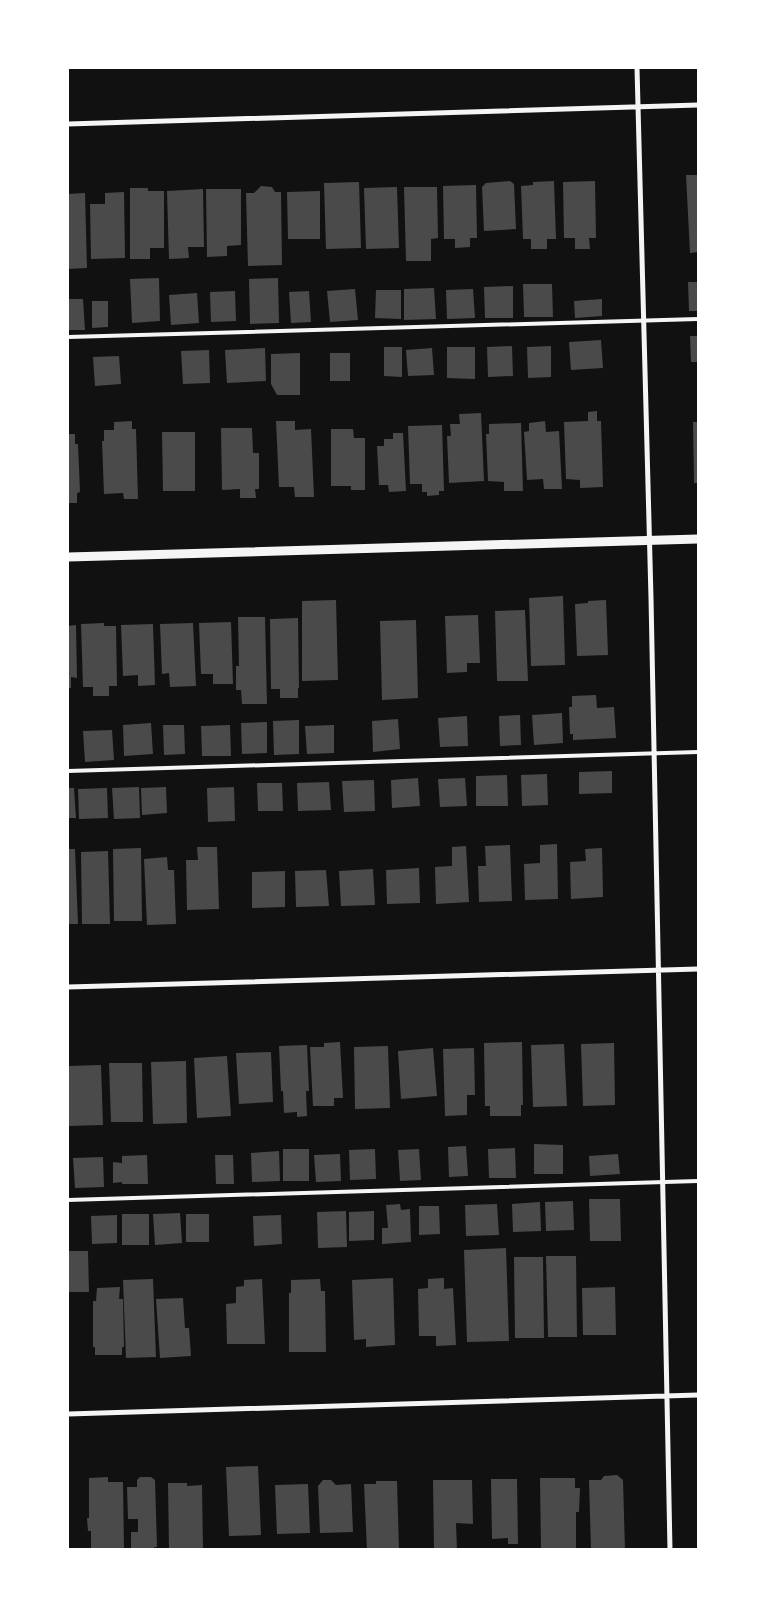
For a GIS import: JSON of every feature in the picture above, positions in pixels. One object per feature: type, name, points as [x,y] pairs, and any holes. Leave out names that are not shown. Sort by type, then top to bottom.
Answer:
[{"type":"street","points":[[637,68],[650,540],[670,1550]]},
{"type":"street","points":[[68,124],[698,105]]},
{"type":"street","points":[[68,557],[698,539]]},
{"type":"street","points":[[68,987],[698,969]]},
{"type":"street","points":[[68,1414],[698,1395]]},
{"type":"lane","points":[[68,337],[698,319]]},
{"type":"lane","points":[[68,770],[698,752]]},
{"type":"lane","points":[[68,1200],[698,1181]]},
{"type":"building","points":[[686,175],[698,175],[698,252],[690,253]]},
{"type":"building","points":[[510,181],[514,184],[516,229],[484,231],[482,187],[486,183]]},
{"type":"building","points":[[554,181],[556,239],[547,239],[547,249],[531,249],[531,239],[523,239],[521,186],[533,185],[533,182]]},
{"type":"building","points":[[595,181],[596,238],[589,238],[590,249],[575,249],[575,238],[564,238],[563,182]]},
{"type":"building","points":[[359,182],[361,248],[326,249],[324,183]]},
{"type":"building","points":[[476,185],[477,238],[470,238],[470,247],[455,248],[455,239],[444,239],[443,186]]},
{"type":"building","points":[[261,186],[272,187],[275,192],[281,192],[282,265],[248,266],[246,193],[254,193]]},
{"type":"building","points":[[397,187],[399,248],[366,249],[364,188]]},
{"type":"building","points":[[404,187],[437,187],[438,238],[431,239],[431,261],[406,261]]},
{"type":"building","points":[[130,188],[148,188],[148,191],[164,191],[164,248],[150,248],[150,259],[130,259]]},
{"type":"building","points":[[203,189],[204,247],[188,247],[189,258],[169,259],[167,191]]},
{"type":"building","points":[[206,189],[241,189],[241,245],[227,246],[227,256],[207,257]]},
{"type":"building","points":[[320,191],[320,239],[288,239],[287,192]]},
{"type":"building","points":[[124,192],[125,258],[91,259],[90,204],[105,204],[105,193]]},
{"type":"building","points":[[85,193],[87,268],[68,269],[68,194]]},
{"type":"building","points":[[159,278],[160,321],[132,323],[130,279]]},
{"type":"building","points":[[278,278],[279,323],[250,324],[249,279]]},
{"type":"building","points":[[688,282],[698,282],[698,311],[689,311]]},
{"type":"building","points":[[523,284],[552,284],[553,317],[524,317]]},
{"type":"building","points":[[513,286],[513,318],[485,318],[484,287]]},
{"type":"building","points":[[434,288],[436,319],[404,320],[404,289]]},
{"type":"building","points":[[355,289],[358,320],[330,322],[327,291]]},
{"type":"building","points":[[473,289],[475,318],[447,319],[446,290]]},
{"type":"building","points":[[376,290],[401,290],[401,319],[375,318]]},
{"type":"building","points":[[235,291],[236,321],[211,322],[210,292]]},
{"type":"building","points":[[309,291],[311,322],[291,323],[289,292]]},
{"type":"building","points":[[197,293],[199,323],[171,325],[169,295]]},
{"type":"building","points":[[68,299],[83,299],[85,330],[68,330]]},
{"type":"building","points":[[602,299],[602,316],[575,318],[574,301]]},
{"type":"building","points":[[92,301],[108,301],[108,327],[92,328]]},
{"type":"building","points":[[690,336],[698,336],[698,362],[691,362]]},
{"type":"building","points":[[601,340],[603,368],[571,370],[569,342]]},
{"type":"building","points":[[512,346],[513,376],[488,377],[487,347]]},
{"type":"building","points":[[551,346],[551,377],[528,378],[527,347]]},
{"type":"building","points":[[384,347],[402,347],[402,377],[384,376]]},
{"type":"building","points":[[447,347],[475,347],[475,379],[447,378]]},
{"type":"building","points":[[265,348],[266,381],[227,383],[225,350]]},
{"type":"building","points":[[432,348],[434,375],[408,376],[406,350]]},
{"type":"building","points":[[209,350],[210,383],[183,384],[181,351]]},
{"type":"building","points":[[300,353],[300,395],[277,395],[271,384],[271,354]]},
{"type":"building","points":[[330,353],[350,353],[350,381],[330,381]]},
{"type":"building","points":[[119,356],[121,384],[95,386],[93,357]]},
{"type":"building","points":[[597,411],[597,421],[601,421],[603,487],[580,488],[580,480],[566,479],[564,422],[588,421],[588,412]]},
{"type":"building","points":[[481,413],[484,481],[449,483],[447,436],[451,436],[450,424],[460,424],[459,414]]},
{"type":"building","points":[[132,421],[132,429],[136,429],[138,499],[124,499],[123,493],[104,494],[102,441],[104,441],[104,430],[114,430],[114,422]]},
{"type":"building","points":[[276,421],[295,421],[295,430],[311,429],[314,497],[295,497],[294,487],[279,487]]},
{"type":"building","points":[[545,421],[546,432],[559,431],[562,489],[544,489],[543,479],[527,480],[524,432],[529,431],[529,423]]},
{"type":"building","points":[[693,422],[698,422],[698,483],[694,483]]},
{"type":"building","points":[[521,423],[523,491],[504,491],[504,482],[488,481],[486,434],[489,434],[489,424]]},
{"type":"building","points":[[442,425],[444,491],[439,491],[439,495],[427,496],[427,492],[422,492],[422,484],[410,484],[408,426]]},
{"type":"building","points":[[221,428],[252,428],[253,453],[259,453],[259,489],[255,489],[256,498],[240,498],[240,489],[222,490]]},
{"type":"building","points":[[331,429],[353,429],[354,438],[365,438],[365,490],[351,490],[351,486],[331,486]]},
{"type":"building","points":[[162,432],[195,432],[195,491],[163,491]]},
{"type":"building","points":[[393,433],[403,433],[406,491],[389,492],[388,485],[379,485],[377,446],[384,446],[384,439],[393,439]]},
{"type":"building","points":[[68,434],[75,434],[75,444],[78,444],[80,492],[77,493],[77,503],[68,503]]},
{"type":"building","points":[[563,596],[565,665],[531,666],[529,598]]},
{"type":"building","points":[[336,600],[338,680],[302,681],[302,601]]},
{"type":"building","points":[[606,600],[608,655],[577,656],[575,604]]},
{"type":"building","points":[[525,610],[528,681],[497,681],[495,611]]},
{"type":"building","points":[[478,615],[480,663],[467,663],[467,672],[447,673],[445,616]]},
{"type":"building","points":[[238,617],[265,617],[267,704],[242,704],[241,690],[236,690],[236,666],[239,666]]},
{"type":"building","points":[[298,618],[298,698],[280,698],[280,689],[271,689],[270,619]]},
{"type":"building","points":[[416,620],[418,698],[382,700],[380,621]]},
{"type":"building","points":[[231,622],[233,684],[213,684],[213,674],[201,674],[199,623]]},
{"type":"building","points":[[104,623],[104,626],[116,626],[117,686],[109,686],[109,696],[93,696],[93,687],[83,687],[81,624]]},
{"type":"building","points":[[193,623],[196,686],[170,687],[169,673],[162,674],[160,624]]},
{"type":"building","points":[[153,624],[155,685],[138,686],[138,675],[123,676],[121,625]]},
{"type":"building","points":[[76,625],[77,678],[71,677],[71,688],[68,688],[68,626]]},
{"type":"building","points":[[596,695],[597,708],[614,707],[616,738],[573,740],[573,734],[570,734],[569,707],[572,707],[572,696]]},
{"type":"building","points":[[562,713],[563,743],[534,745],[532,715]]},
{"type":"building","points":[[520,715],[521,745],[500,746],[499,716]]},
{"type":"building","points":[[467,716],[468,746],[440,747],[438,718]]},
{"type":"building","points":[[398,719],[400,749],[373,752],[372,721]]},
{"type":"building","points":[[299,720],[299,754],[274,755],[273,721]]},
{"type":"building","points":[[267,722],[267,753],[242,754],[241,723]]},
{"type":"building","points":[[151,723],[153,754],[124,756],[123,725]]},
{"type":"building","points":[[163,725],[184,725],[185,754],[164,755]]},
{"type":"building","points":[[230,725],[231,756],[202,756],[201,726]]},
{"type":"building","points":[[334,725],[334,753],[307,754],[305,726]]},
{"type":"building","points":[[112,730],[114,760],[85,762],[83,731]]},
{"type":"building","points":[[612,771],[612,793],[579,794],[579,772]]},
{"type":"building","points":[[547,774],[548,805],[522,806],[521,775]]},
{"type":"building","points":[[507,775],[508,806],[476,806],[476,776]]},
{"type":"building","points":[[418,778],[420,806],[392,808],[391,780]]},
{"type":"building","points":[[465,778],[467,806],[440,807],[438,779]]},
{"type":"building","points":[[374,780],[375,811],[344,812],[342,781]]},
{"type":"building","points":[[329,782],[331,810],[298,811],[297,783]]},
{"type":"building","points":[[257,783],[282,783],[283,811],[258,811]]},
{"type":"building","points":[[139,787],[140,818],[114,819],[112,788]]},
{"type":"building","points":[[166,787],[167,813],[142,815],[141,788]]},
{"type":"building","points":[[234,787],[235,821],[208,822],[207,788]]},
{"type":"building","points":[[68,788],[74,788],[76,818],[68,818]]},
{"type":"building","points":[[107,788],[108,818],[79,819],[78,789]]},
{"type":"building","points":[[557,844],[558,899],[525,900],[524,864],[540,863],[540,845]]},
{"type":"building","points":[[510,845],[512,901],[479,902],[478,866],[486,866],[485,846]]},
{"type":"building","points":[[466,846],[469,902],[436,904],[435,867],[452,866],[452,847]]},
{"type":"building","points":[[197,847],[217,847],[219,909],[187,910],[186,860],[198,860]]},
{"type":"building","points":[[141,848],[142,921],[114,921],[113,849]]},
{"type":"building","points":[[602,848],[603,897],[571,899],[570,862],[586,861],[585,849]]},
{"type":"building","points":[[68,849],[75,849],[78,924],[68,924]]},
{"type":"building","points":[[108,851],[110,924],[82,924],[81,852]]},
{"type":"building","points":[[167,857],[168,870],[174,870],[176,924],[147,925],[144,859]]},
{"type":"building","points":[[419,868],[420,903],[387,904],[386,870]]},
{"type":"building","points":[[373,869],[375,905],[341,906],[339,871]]},
{"type":"building","points":[[326,870],[329,906],[296,907],[295,871]]},
{"type":"building","points":[[285,871],[285,907],[252,908],[252,872]]},
{"type":"building","points":[[340,1042],[343,1098],[334,1098],[334,1106],[313,1106],[310,1047],[324,1047],[324,1043]]},
{"type":"building","points":[[522,1042],[523,1105],[521,1105],[521,1116],[490,1116],[490,1106],[485,1106],[484,1043]]},
{"type":"building","points":[[614,1043],[615,1105],[583,1106],[581,1044]]},
{"type":"building","points":[[564,1044],[567,1106],[533,1107],[531,1045]]},
{"type":"building","points":[[307,1045],[309,1091],[306,1091],[307,1116],[297,1117],[297,1112],[284,1113],[279,1046]]},
{"type":"building","points":[[388,1046],[390,1108],[355,1109],[354,1047]]},
{"type":"building","points":[[433,1048],[437,1096],[401,1099],[398,1051]]},
{"type":"building","points":[[474,1048],[475,1095],[467,1095],[467,1115],[445,1116],[443,1049]]},
{"type":"building","points":[[271,1052],[273,1102],[239,1104],[236,1053]]},
{"type":"building","points":[[227,1056],[231,1116],[197,1118],[194,1058]]},
{"type":"building","points":[[186,1061],[187,1123],[153,1124],[151,1062]]},
{"type":"building","points":[[109,1063],[142,1063],[143,1122],[111,1122]]},
{"type":"building","points":[[101,1065],[103,1125],[68,1126],[68,1066]]},
{"type":"building","points":[[534,1144],[563,1145],[563,1174],[534,1174]]},
{"type":"building","points":[[466,1146],[468,1176],[449,1177],[448,1147]]},
{"type":"building","points":[[515,1148],[516,1178],[489,1178],[488,1149]]},
{"type":"building","points":[[283,1149],[309,1149],[309,1181],[283,1181]]},
{"type":"building","points":[[375,1149],[376,1179],[350,1180],[349,1150]]},
{"type":"building","points":[[419,1149],[421,1180],[400,1181],[398,1150]]},
{"type":"building","points":[[279,1151],[280,1181],[252,1182],[251,1153]]},
{"type":"building","points":[[340,1154],[341,1181],[316,1182],[314,1155]]},
{"type":"building","points":[[618,1154],[620,1174],[590,1176],[589,1156]]},
{"type":"building","points":[[147,1155],[148,1184],[113,1183],[113,1162],[122,1163],[122,1156]]},
{"type":"building","points":[[215,1155],[233,1155],[234,1184],[216,1184]]},
{"type":"building","points":[[103,1157],[104,1187],[75,1188],[73,1158]]},
{"type":"building","points":[[589,1199],[620,1199],[621,1241],[590,1241]]},
{"type":"building","points":[[573,1201],[574,1230],[546,1231],[545,1202]]},
{"type":"building","points":[[540,1202],[541,1231],[513,1232],[512,1204]]},
{"type":"building","points":[[400,1204],[401,1210],[410,1209],[411,1242],[382,1244],[382,1228],[388,1228],[386,1205]]},
{"type":"building","points":[[497,1204],[499,1235],[466,1236],[465,1205]]},
{"type":"building","points":[[419,1206],[439,1206],[440,1234],[419,1235]]},
{"type":"building","points":[[346,1211],[347,1247],[318,1248],[317,1212]]},
{"type":"building","points":[[374,1211],[374,1240],[349,1241],[349,1212]]},
{"type":"building","points":[[180,1213],[182,1243],[155,1245],[153,1214]]},
{"type":"building","points":[[122,1214],[149,1214],[149,1245],[122,1245]]},
{"type":"building","points":[[186,1214],[209,1214],[209,1242],[186,1242]]},
{"type":"building","points":[[117,1215],[117,1243],[92,1244],[91,1216]]},
{"type":"building","points":[[281,1215],[282,1244],[254,1246],[253,1216]]},
{"type":"building","points":[[506,1248],[509,1341],[467,1342],[464,1250]]},
{"type":"building","points":[[68,1251],[88,1251],[89,1292],[68,1292]]},
{"type":"building","points":[[546,1256],[576,1256],[577,1337],[548,1337]]},
{"type":"building","points":[[514,1257],[543,1257],[544,1338],[515,1338]]},
{"type":"building","points":[[393,1278],[395,1345],[366,1347],[366,1339],[354,1340],[352,1280]]},
{"type":"building","points":[[444,1278],[444,1289],[453,1288],[456,1345],[436,1346],[436,1336],[419,1336],[418,1289],[428,1288],[428,1279]]},
{"type":"building","points":[[153,1279],[156,1357],[126,1358],[123,1280]]},
{"type":"building","points":[[262,1279],[265,1344],[227,1344],[226,1304],[236,1303],[236,1287],[244,1286],[244,1280]]},
{"type":"building","points":[[320,1279],[321,1291],[325,1291],[326,1352],[289,1352],[289,1293],[291,1293],[291,1280]]},
{"type":"building","points":[[120,1287],[119,1299],[123,1299],[124,1347],[122,1347],[122,1355],[95,1355],[95,1347],[93,1347],[93,1301],[96,1301],[97,1288]]},
{"type":"building","points":[[615,1287],[616,1335],[583,1335],[582,1288]]},
{"type":"building","points":[[183,1298],[185,1328],[189,1328],[191,1356],[160,1358],[156,1299]]},
{"type":"building","points":[[258,1466],[261,1535],[229,1536],[226,1467]]},
{"type":"building","points":[[617,1475],[623,1480],[625,1550],[591,1550],[589,1480],[601,1480],[604,1476]]},
{"type":"building","points":[[108,1477],[108,1482],[123,1482],[124,1550],[91,1550],[91,1531],[88,1531],[87,1518],[89,1518],[89,1478]]},
{"type":"building","points":[[140,1477],[151,1477],[155,1480],[157,1547],[154,1547],[154,1550],[131,1550],[131,1532],[138,1532],[138,1519],[128,1519],[127,1487],[137,1487],[137,1480]]},
{"type":"building","points":[[540,1478],[575,1478],[575,1488],[580,1488],[579,1512],[576,1512],[576,1550],[541,1550]]},
{"type":"building","points":[[491,1479],[517,1479],[518,1544],[508,1544],[508,1538],[492,1539]]},
{"type":"building","points":[[323,1480],[331,1480],[336,1485],[351,1484],[353,1532],[320,1533],[318,1486]]},
{"type":"building","points":[[433,1480],[472,1480],[473,1524],[456,1523],[457,1550],[434,1550]]},
{"type":"building","points":[[376,1481],[397,1481],[399,1550],[367,1550],[364,1484],[376,1484]]},
{"type":"building","points":[[168,1483],[187,1483],[187,1486],[202,1485],[203,1550],[169,1550]]},
{"type":"building","points":[[308,1484],[310,1533],[277,1534],[275,1485]]}]
